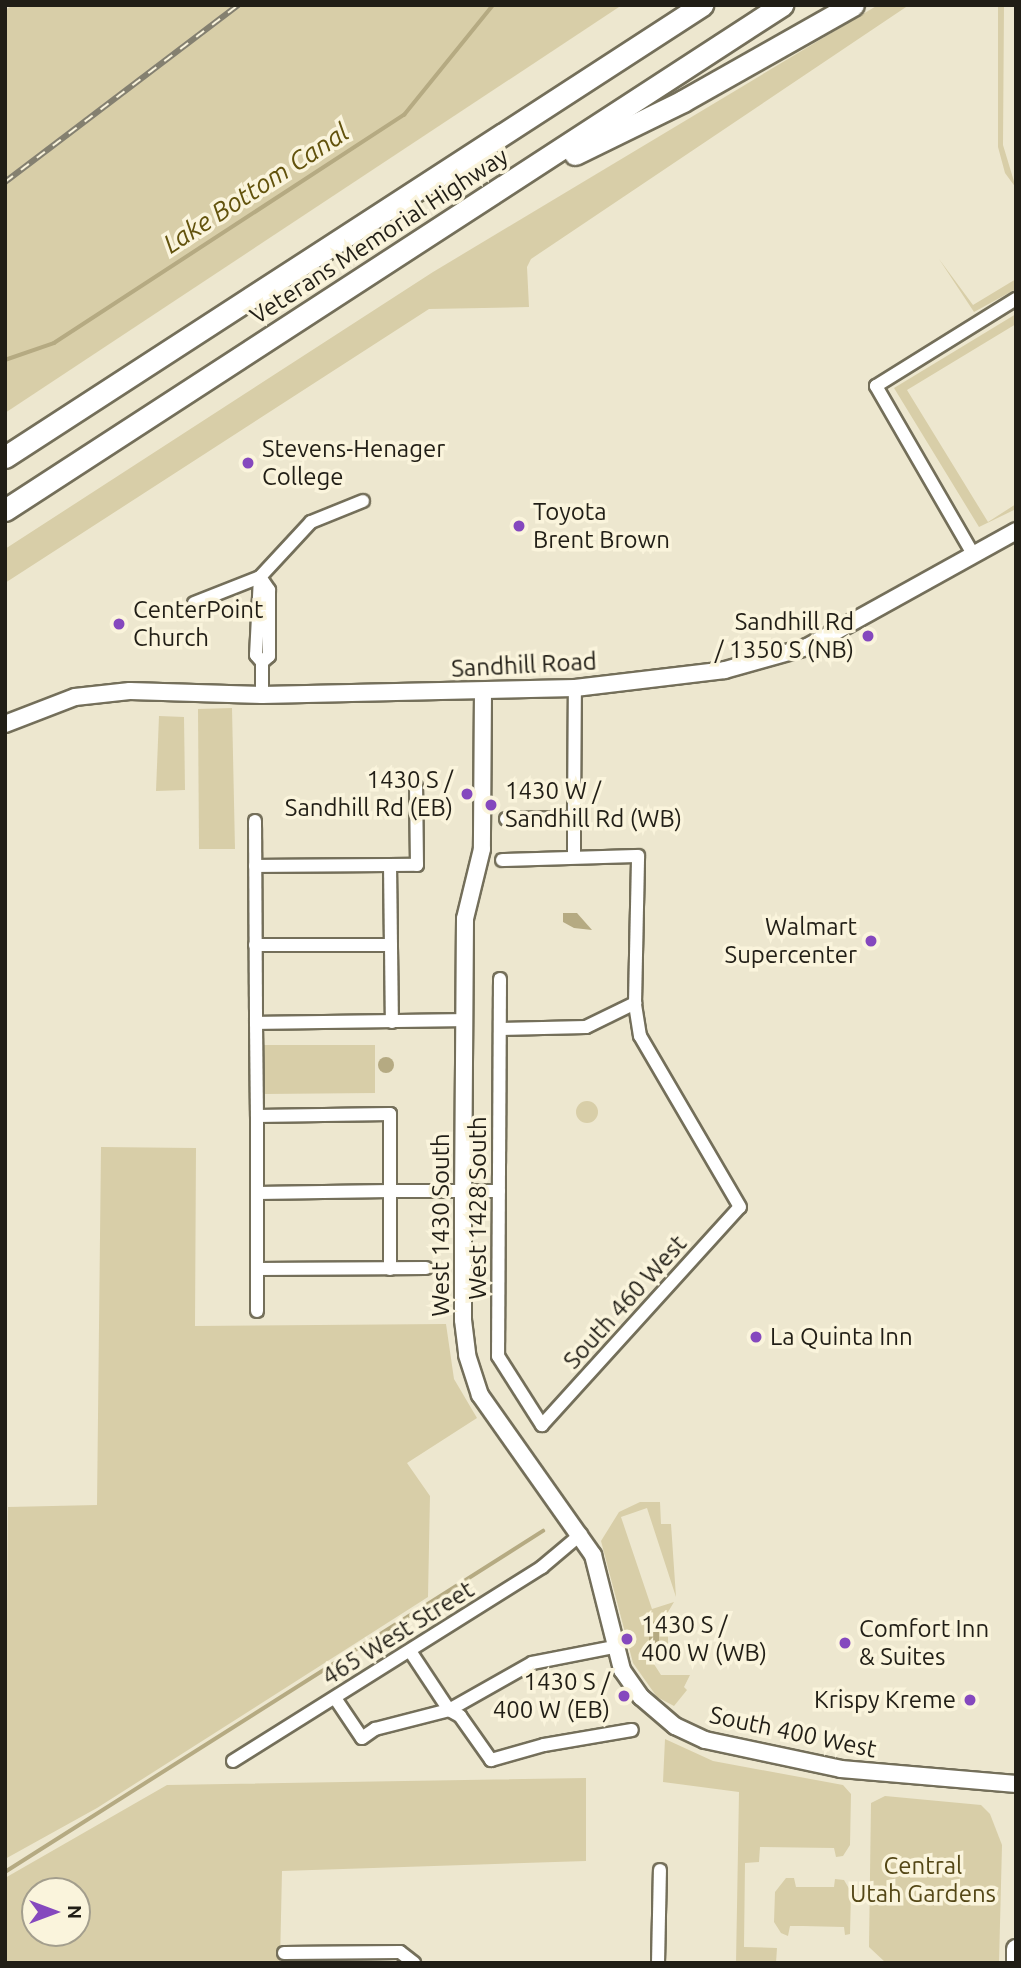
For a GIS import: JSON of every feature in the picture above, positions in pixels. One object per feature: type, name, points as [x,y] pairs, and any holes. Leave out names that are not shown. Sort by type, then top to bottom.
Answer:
[{"type":"highway","points":[[554,102],[679,5]]},
{"type":"highway","name":"Veterans Memorial Highway","points":[[5,457],[702,5]]},
{"type":"highway","name":"Veterans Memorial Highway","points":[[5,510],[782,5]]},
{"type":"highway","points":[[488,196],[683,101],[853,5]]},
{"type":"main road","points":[[1016,1949],[1016,1963]]},
{"type":"street","points":[[973,554],[876,386],[1016,299]]},
{"type":"street","points":[[194,603],[260,577],[312,522],[362,501]]},
{"type":"street","name":"Sandhill Road","points":[[5,724],[75,698],[131,691],[262,695],[575,688],[725,670],[807,647],[1016,531]]},
{"type":"street","points":[[260,577],[256,655],[262,662],[262,695]]},
{"type":"street","points":[[574,858],[575,688]]},
{"type":"street","name":"West 1430 South","points":[[483,691],[482,849],[465,919],[463,1320],[473,1378],[480,1395],[581,1534],[601,1579],[614,1647],[622,1670],[653,1709]]},
{"type":"street","points":[[255,866],[417,865],[416,786]]},
{"type":"street","points":[[506,820],[574,818]]},
{"type":"street","points":[[255,821],[257,1311]]},
{"type":"street","points":[[500,1029],[586,1027],[635,1003],[638,856],[502,860]]},
{"type":"street","points":[[390,865],[391,1022]]},
{"type":"street","points":[[256,945],[391,945]]},
{"type":"street","name":"West 1428 South","points":[[500,979],[498,1356],[542,1425]]},
{"type":"street","name":"South 460 West","points":[[542,1425],[740,1207],[640,1037],[635,1003]]},
{"type":"street","points":[[256,1023],[464,1020]]},
{"type":"street","points":[[257,1116],[390,1114],[390,1269]]},
{"type":"street","points":[[257,1193],[499,1191]]},
{"type":"street","points":[[257,1269],[426,1268]]},
{"type":"street","name":"465 West Street","points":[[233,1761],[542,1567],[581,1534]]},
{"type":"street","points":[[335,1698],[362,1738],[375,1729],[449,1710],[532,1663],[614,1647]]},
{"type":"street","points":[[410,1651],[449,1710],[460,1716],[491,1760],[544,1745],[632,1730]]},
{"type":"street","name":"South 400 West","points":[[653,1709],[675,1726],[705,1740],[749,1751],[841,1769],[1016,1784]]},
{"type":"street","points":[[658,1963],[660,1870]]},
{"type":"street","points":[[285,1953],[400,1952],[414,1963]]},
{"type":"green space","points":[[13,5],[622,5],[5,413],[5,10]]},
{"type":"green space","points":[[878,5],[909,5],[531,259],[527,267],[529,307],[429,309],[5,583],[5,549],[433,272]]},
{"type":"green space","points":[[998,5],[1004,5],[1003,145],[1016,188],[1005,173],[998,147]]},
{"type":"green space","points":[[939,259],[973,305],[1016,279],[1016,289],[974,312]]},
{"type":"green space","points":[[1016,314],[1016,324],[907,390],[988,522],[1016,504],[1016,509],[979,527],[894,388]]},
{"type":"green space","points":[[232,708],[235,849],[199,849],[198,709]]},
{"type":"green space","points":[[159,716],[184,717],[185,790],[156,791]]},
{"type":"green space","points":[[264,1045],[375,1045],[375,1093],[264,1094]]},
{"type":"green space","points":[[587,1101],[595,1104],[598,1112],[595,1120],[587,1123],[579,1120],[576,1112],[579,1104]]},
{"type":"green space","points":[[101,1147],[196,1148],[195,1326],[446,1324],[454,1379],[477,1418],[407,1463],[430,1496],[428,1597],[97,1808],[5,1859],[8,1507],[97,1505]]},
{"type":"green space","points":[[640,1502],[660,1502],[661,1524],[671,1524],[676,1597],[647,1508],[621,1517],[652,1609],[674,1602],[668,1612],[668,1648],[657,1648],[657,1660],[652,1661],[661,1675],[690,1675],[684,1687],[687,1690],[674,1706],[657,1697],[633,1663],[601,1541],[619,1512]]},
{"type":"green space","points":[[665,1739],[713,1761],[843,1785],[851,1794],[850,1845],[843,1856],[836,1857],[834,1848],[760,1847],[759,1862],[745,1863],[744,1947],[777,1948],[776,1963],[736,1963],[739,1792],[663,1782]]},
{"type":"green space","points":[[586,1778],[586,1861],[282,1871],[280,1963],[5,1963],[5,1878],[167,1785]]},
{"type":"green space","name":"Central Utah Gardens","points":[[885,1796],[981,1805],[990,1814],[1002,1845],[999,1963],[886,1963],[869,1947],[871,1803]]},
{"type":"green space","name":"Central Utah Gardens","points":[[786,1878],[794,1878],[796,1887],[834,1887],[835,1879],[844,1880],[851,1892],[850,1934],[845,1935],[844,1927],[803,1926],[790,1926],[788,1936],[781,1933],[774,1922],[775,1892]]},
{"type":"shaded area","points":[[563,913],[577,913],[592,930],[574,928],[563,922]]},
{"type":"shaded area","points":[[383,1057],[389,1057],[394,1065],[392,1071],[383,1073],[378,1068],[378,1062]]},
{"type":"shaded area","points":[[659,1621],[659,1644],[649,1644],[649,1622]]},
{"type":"waterway","name":"Lake Bottom Canal","points":[[5,360],[54,343],[404,115],[493,5]]},
{"type":"waterway","points":[[5,1872],[543,1531]]},
{"type":"railway","points":[[5,182],[238,5]]},
{"type":"place","name":"Stevens-Henager College","points":[[248,463]]},
{"type":"place","name":"Toyota Brent Brown","points":[[519,526]]},
{"type":"place","name":"CenterPoint Church","points":[[119,624]]},
{"type":"place","name":"Sandhill Rd / 1350 S (NB)","points":[[868,636]]},
{"type":"place","name":"1430 S / Sandhill Rd (EB)","points":[[467,794]]},
{"type":"place","name":"1430 W / Sandhill Rd (WB)","points":[[491,805]]},
{"type":"place","name":"Walmart Supercenter","points":[[871,941]]},
{"type":"place","name":"La Quinta Inn","points":[[756,1337]]},
{"type":"place","name":"1430 S / 400 W (WB)","points":[[627,1639]]},
{"type":"place","name":"Comfort Inn & Suites","points":[[845,1643]]},
{"type":"place","name":"1430 S / 400 W (EB)","points":[[624,1696]]},
{"type":"place","name":"Krispy Kreme","points":[[970,1700]]}]
